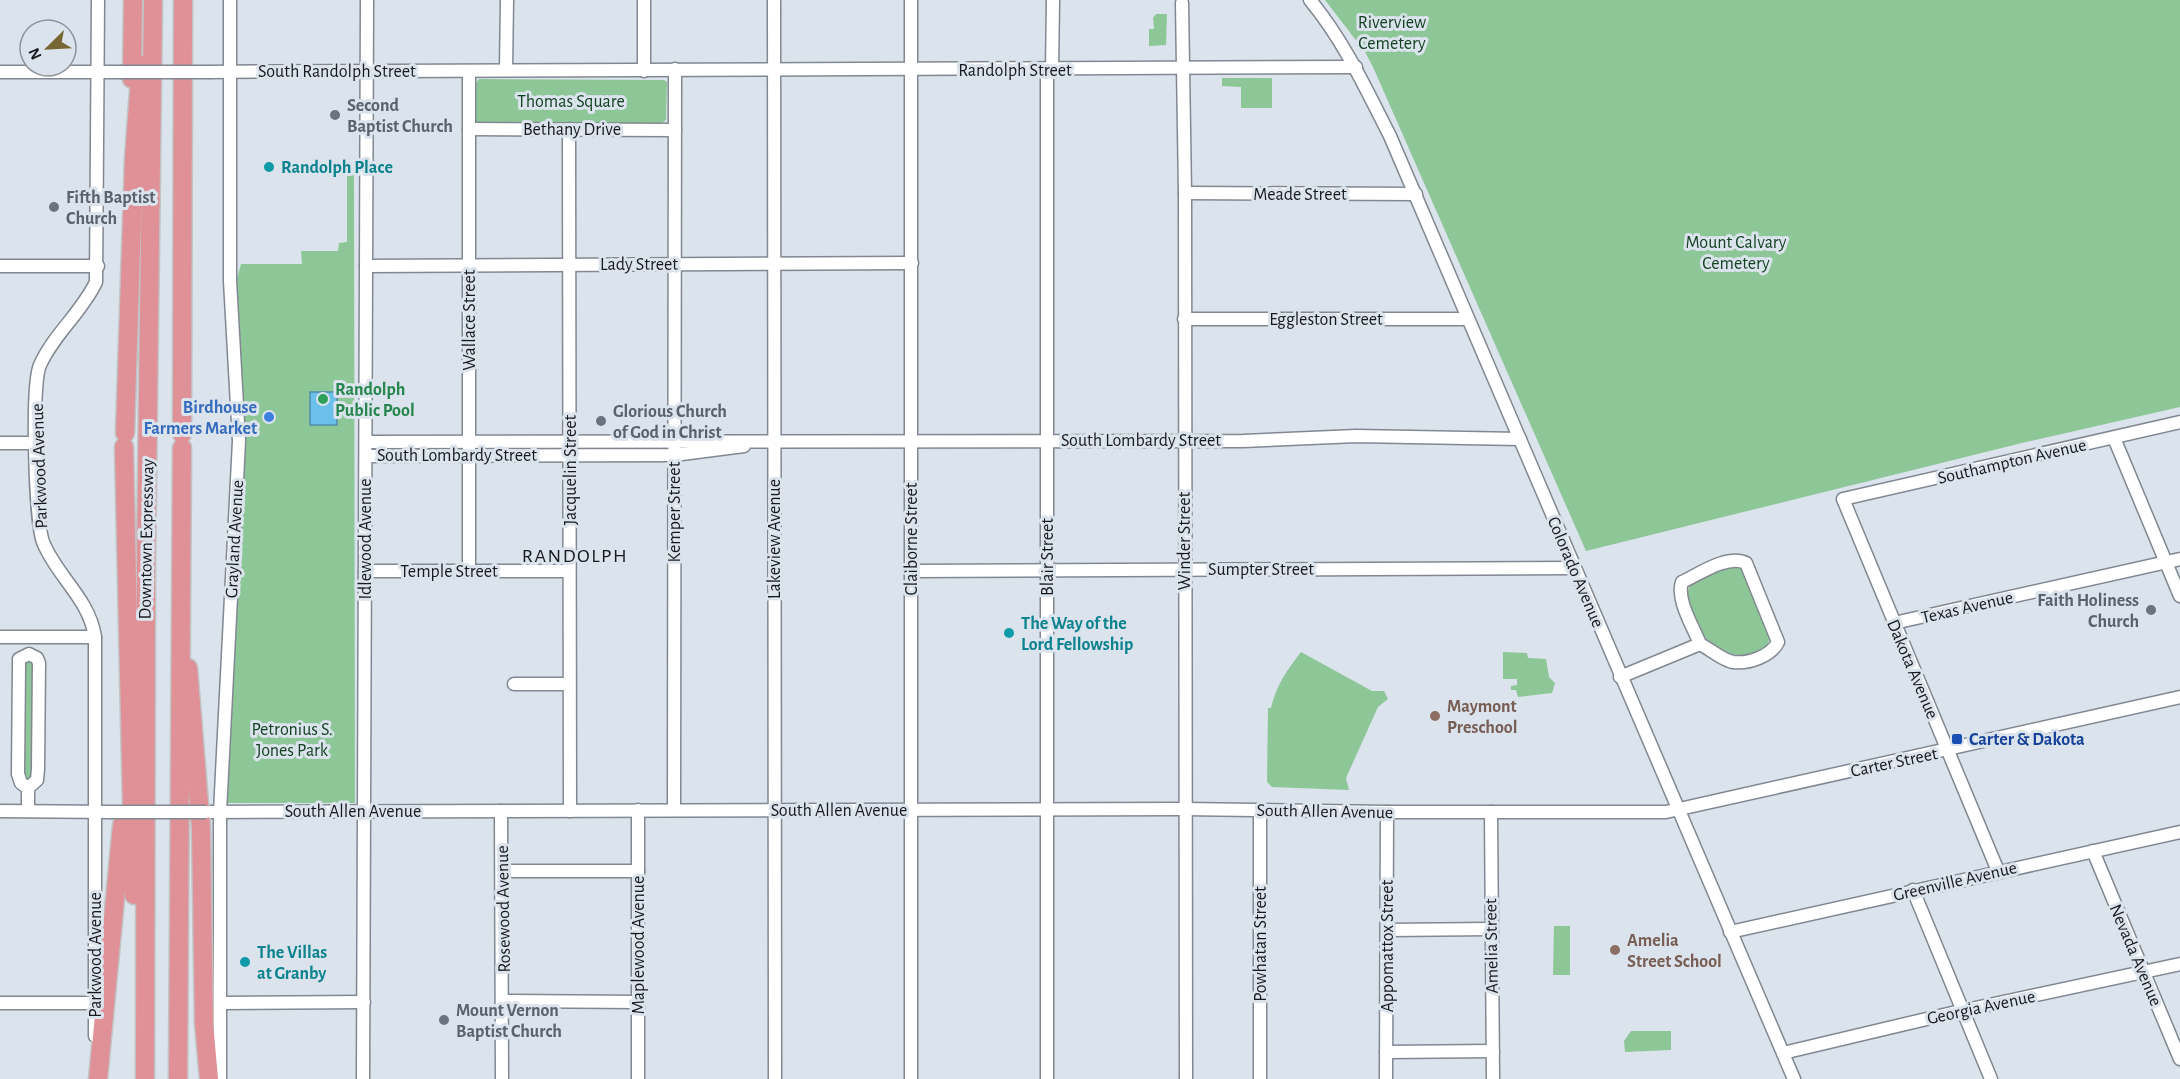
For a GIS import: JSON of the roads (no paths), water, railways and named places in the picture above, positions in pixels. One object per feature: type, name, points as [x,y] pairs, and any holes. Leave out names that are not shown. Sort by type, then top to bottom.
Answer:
[{"type":"highway","points":[[133,0],[134,158],[125,440],[128,694],[137,1014],[145,1079]]},
{"type":"highway","points":[[134,158],[140,88],[142,0]]},
{"type":"highway","name":"Downtown Expressway","points":[[145,1079],[146,561],[153,0]]},
{"type":"highway","name":"Downtown Expressway","points":[[178,1079],[183,0]]},
{"type":"highway","points":[[180,619],[191,692],[201,828],[204,1023],[209,1079]]},
{"type":"highway","points":[[96,1079],[121,830],[128,694]]},
{"type":"street","name":"Parkwood Avenue","points":[[96,1079],[94,1003],[95,637],[90,614],[51,559],[38,524],[37,443],[39,368],[50,347],[89,297],[96,282],[98,266],[98,0]]},
{"type":"street","name":"Grayland Avenue","points":[[220,1079],[219,812],[239,441],[230,281],[230,0]]},
{"type":"street","name":"Idlewood Avenue","points":[[363,1079],[367,0]]},
{"type":"street","points":[[506,70],[507,0]]},
{"type":"street","points":[[644,0],[644,71]]},
{"type":"street","name":"Lakeview Avenue","points":[[774,0],[776,264],[769,442],[775,810],[775,1079]]},
{"type":"street","name":"Claiborne Street","points":[[910,0],[911,1079]]},
{"type":"street","name":"Blair Street","points":[[1047,1079],[1047,440],[1050,71],[1053,0]]},
{"type":"street","name":"Colorado Avenue","points":[[1310,0],[1337,35],[1356,67],[1416,194],[1620,677],[1794,1079]]},
{"type":"street","name":"Winder Street","points":[[1182,3],[1185,193],[1185,1079]]},
{"type":"street","name":"Randolph Street","points":[[675,69],[1050,71],[1356,67]]},
{"type":"street","name":"South Randolph Street","points":[[0,72],[644,71],[675,69]]},
{"type":"street","name":"Kemper Street","points":[[674,810],[675,69]]},
{"type":"street","name":"Wallace Street","points":[[469,71],[469,570]]},
{"type":"street","name":"Bethany Drive","points":[[469,129],[675,130]]},
{"type":"street","name":"Jacquelin Street","points":[[569,129],[570,811]]},
{"type":"street","name":"Meade Street","points":[[1185,193],[1416,194]]},
{"type":"street","name":"Lady Street","points":[[366,266],[912,263]]},
{"type":"street","points":[[0,266],[98,266]]},
{"type":"street","name":"Eggleston Street","points":[[1184,319],[1468,319]]},
{"type":"street","name":"Southampton Avenue","points":[[1843,499],[2180,422]]},
{"type":"street","name":"South Lombardy Street","points":[[366,442],[1184,440],[1356,436],[1520,440]]},
{"type":"street","points":[[2114,438],[2180,596]]},
{"type":"street","name":"South Lombardy Street","points":[[366,456],[674,455],[727,450],[769,442]]},
{"type":"street","points":[[0,443],[37,443]]},
{"type":"street","name":"Dakota Avenue","points":[[1843,499],[1998,871]]},
{"type":"street","points":[[1739,559],[1746,563],[1778,642],[1774,649],[1753,660],[1731,662],[1700,644],[1679,591],[1682,582],[1728,561],[1739,559]]},
{"type":"street","name":"Texas Avenue","points":[[1894,623],[2180,559]]},
{"type":"street","name":"Sumpter Street","points":[[912,571],[1575,568]]},
{"type":"street","name":"Temple Street","points":[[365,571],[569,571]]},
{"type":"street","points":[[0,636],[95,637]]},
{"type":"street","points":[[29,636],[29,654]]},
{"type":"street","points":[[1620,677],[1700,644]]},
{"type":"street","points":[[28,811],[28,788],[37,780],[38,769],[39,663],[37,658],[29,654]]},
{"type":"street","points":[[28,788],[21,783],[18,774],[19,659],[29,654]]},
{"type":"street","points":[[514,684],[569,684]]},
{"type":"street","name":"Carter Street","points":[[1677,809],[2180,697]]},
{"type":"street","name":"South Allen Avenue","points":[[0,811],[1184,809],[1666,812],[1677,809]]},
{"type":"street","name":"Maplewood Avenue","points":[[638,810],[638,1079]]},
{"type":"street","name":"Powhatan Street","points":[[1260,810],[1260,1079]]},
{"type":"street","name":"Rosewood Avenue","points":[[501,811],[504,1001],[502,1079]]},
{"type":"street","name":"Appomattox Street","points":[[1386,1079],[1387,812]]},
{"type":"street","name":"Amelia Street","points":[[1491,812],[1493,1079]]},
{"type":"street","name":"Greenville Avenue","points":[[1730,932],[2180,832]]},
{"type":"street","name":"Nevada Avenue","points":[[2093,851],[2180,1059]]},
{"type":"street","points":[[502,871],[638,871]]},
{"type":"street","points":[[1913,890],[1991,1079]]},
{"type":"street","points":[[1387,930],[1491,930]]},
{"type":"street","name":"Georgia Avenue","points":[[1783,1053],[2180,964]]},
{"type":"street","points":[[504,1001],[638,1002]]},
{"type":"street","points":[[220,1003],[364,1002]]},
{"type":"street","points":[[0,1004],[94,1003]]},
{"type":"street","points":[[1386,1052],[1493,1051]]},
{"type":"water","points":[[310,392],[337,392],[337,425],[310,425]]},
{"type":"place","name":"Second Baptist Church","points":[[335,115]]},
{"type":"place","name":"Randolph Place","points":[[269,167]]},
{"type":"place","name":"Fifth Baptist Church","points":[[54,207]]},
{"type":"place","name":"Randolph Public Pool","points":[[323,399]]},
{"type":"place","name":"Birdhouse Farmers Market","points":[[269,417]]},
{"type":"place","name":"Glorious Church of God in Christ","points":[[601,421]]},
{"type":"place","name":"Faith Holiness Church","points":[[2151,610]]},
{"type":"place","name":"The Way of the Lord Fellowship","points":[[1009,633]]},
{"type":"place","name":"Maymont Preschool","points":[[1435,716]]},
{"type":"place","name":"Carter & Dakota","points":[[1957,739]]},
{"type":"place","name":"Amelia Street School","points":[[1615,950]]},
{"type":"place","name":"The Villas at Granby","points":[[245,962]]},
{"type":"place","name":"Mount Vernon Baptist Church","points":[[444,1020]]},
{"type":"district","name":"RANDOLPH","points":[[575,555]]},
{"type":"park label","name":"Riverview Cemetery","points":[[1392,32]]},
{"type":"park label","name":"Thomas Square","points":[[571,101]]},
{"type":"park label","name":"Mount Calvary Cemetery","points":[[1736,252]]},
{"type":"park label","name":"Petronius S. Jones Park","points":[[292,739]]}]
